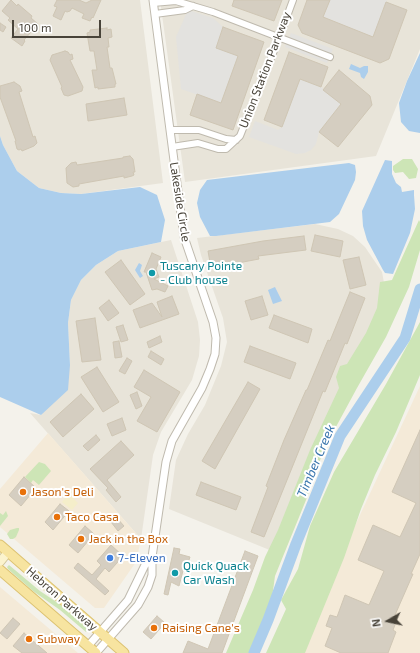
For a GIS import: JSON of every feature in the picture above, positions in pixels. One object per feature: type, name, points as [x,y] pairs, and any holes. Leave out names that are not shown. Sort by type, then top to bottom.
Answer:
[{"type":"main road","name":"Hebron Parkway","points":[[0,545],[124,653]]},
{"type":"main road","points":[[0,562],[8,552]]},
{"type":"main road","name":"Hebron Parkway","points":[[0,570],[96,653]]},
{"type":"street","name":"Union Station Parkway","points":[[172,147],[198,143],[218,149],[226,148],[236,140],[244,125],[279,38],[292,0]]},
{"type":"street","points":[[153,2],[176,1],[213,12],[330,57]]},
{"type":"street","name":"Lakeside Circle","points":[[96,653],[138,605],[148,587],[152,575],[152,557],[166,462],[172,441],[202,388],[215,354],[216,338],[213,322],[184,237],[153,2]]},
{"type":"street","points":[[155,14],[185,10],[193,6]]},
{"type":"street","name":"Union Station Parkway","points":[[170,130],[199,130],[226,140],[236,140]]},
{"type":"street","name":"Lakeside Circle","points":[[88,646],[128,600],[145,565],[152,557]]},
{"type":"shaded area","points":[[0,0],[140,0],[163,183],[81,194],[61,193],[39,188],[17,171],[3,145],[0,136]]},
{"type":"shaded area","points":[[160,0],[420,0],[420,49],[376,156],[185,182]]},
{"type":"shaded area","points":[[330,0],[387,0],[373,37],[323,17]]},
{"type":"shaded area","points":[[188,10],[213,18],[223,27],[238,56],[221,103],[181,89],[176,37]]},
{"type":"shaded area","points":[[291,33],[333,49],[327,63],[285,47]]},
{"type":"shaded area","points":[[300,79],[321,87],[341,104],[319,132],[316,144],[311,150],[305,153],[296,154],[249,137],[255,121],[278,130],[282,127]]},
{"type":"shaded area","points":[[315,224],[338,229],[353,236],[365,247],[382,272],[385,288],[380,310],[277,553],[169,509],[176,460],[188,434],[205,405],[221,366],[227,342],[223,318],[201,255],[197,238]]},
{"type":"shaded area","points":[[171,240],[198,322],[200,340],[199,356],[192,380],[161,432],[153,455],[141,539],[30,413],[41,415],[70,365],[68,323],[71,300],[81,280],[96,265],[118,251]]},
{"type":"shaded area","points":[[420,386],[420,653],[304,653],[353,530]]},
{"type":"shaded area","points":[[48,433],[141,539],[136,562],[104,608],[95,608],[0,527],[0,489]]},
{"type":"shaded area","points":[[0,587],[78,653],[0,653]]},
{"type":"green space","points":[[403,159],[412,159],[418,169],[416,178],[409,179],[403,172],[395,173],[393,166]]},
{"type":"green space","points":[[419,220],[420,250],[409,287],[386,337],[324,449],[306,500],[275,576],[272,598],[264,623],[250,653],[226,653],[310,450],[339,388],[336,377],[340,366],[347,364],[366,333],[377,308],[380,282],[392,280]]},
{"type":"green space","points":[[420,322],[420,375],[396,432],[375,475],[361,509],[344,558],[305,653],[266,653],[286,609],[281,600],[298,569],[310,526],[334,472],[386,384]]},
{"type":"green space","points":[[39,462],[45,464],[51,471],[39,485],[33,480],[31,483],[25,477]]},
{"type":"green space","points":[[6,511],[8,516],[0,526],[0,513],[3,515]]},
{"type":"green space","points":[[19,528],[19,530],[16,537],[10,539],[7,534],[10,530]]},
{"type":"green space","points":[[9,565],[40,591],[67,609],[89,629],[86,632],[60,610],[33,591],[8,569],[7,567]]},
{"type":"sand","points":[[73,488],[75,490],[73,498],[78,503],[72,510],[62,502]]},
{"type":"water","points":[[420,53],[420,133],[409,131],[401,122],[399,103]]},
{"type":"water","points":[[351,64],[360,68],[368,66],[368,72],[364,79],[361,77],[360,73],[349,69]]},
{"type":"water","points":[[0,136],[3,145],[17,171],[39,188],[61,193],[81,194],[140,187],[157,195],[165,220],[161,242],[118,251],[96,265],[81,280],[71,300],[68,323],[70,365],[68,390],[41,415],[0,397]]},
{"type":"water","points":[[385,160],[392,161],[392,174],[396,183],[401,187],[402,192],[414,190],[415,209],[410,233],[393,274],[385,273],[383,270],[367,240],[363,226],[362,211]]},
{"type":"water","points":[[349,163],[355,165],[355,180],[339,214],[330,222],[210,236],[200,217],[197,203],[200,190],[207,180]]},
{"type":"water","points":[[139,263],[142,265],[140,271],[143,276],[140,278],[135,270]]},
{"type":"water","points":[[275,287],[282,301],[273,304],[268,290]]},
{"type":"building","points":[[11,0],[32,16],[31,18],[38,24],[24,40],[25,41],[22,46],[11,38],[18,29],[8,20],[10,18],[2,11]]},
{"type":"building","points":[[57,0],[79,0],[86,3],[92,0],[101,0],[93,18],[92,17],[90,21],[82,18],[84,14],[72,8],[70,11],[65,11],[61,20],[53,16],[57,7],[54,6]]},
{"type":"building","points":[[234,0],[282,0],[274,21],[232,6]]},
{"type":"building","points":[[307,0],[330,0],[323,17],[373,37],[386,2],[407,10],[389,59],[380,63],[302,33],[298,25]]},
{"type":"building","points":[[0,23],[6,27],[3,32],[0,30]]},
{"type":"building","points":[[223,27],[264,42],[233,130],[190,115],[197,94],[221,103],[238,56],[216,48]]},
{"type":"building","points":[[107,28],[107,30],[111,29],[112,37],[108,38],[109,47],[107,47],[110,68],[112,68],[116,84],[115,87],[98,89],[98,87],[95,88],[92,70],[97,70],[94,51],[90,51],[87,33],[90,32],[90,30]]},
{"type":"building","points":[[65,51],[70,55],[72,54],[73,59],[70,60],[83,87],[82,91],[68,96],[64,95],[50,60],[52,55]]},
{"type":"building","points":[[289,52],[328,67],[321,87],[300,79],[282,127],[264,120]]},
{"type":"building","points":[[339,70],[370,96],[372,105],[338,147],[319,132],[341,104],[323,90]]},
{"type":"building","points":[[14,82],[20,86],[22,91],[19,92],[33,137],[35,136],[37,143],[34,146],[22,151],[21,149],[17,149],[16,141],[0,97],[0,86]]},
{"type":"building","points":[[124,98],[127,115],[88,121],[86,104]]},
{"type":"building","points":[[130,156],[133,159],[135,172],[133,172],[134,175],[132,176],[79,184],[79,186],[73,187],[67,183],[66,168],[71,163],[76,162],[77,165]]},
{"type":"building","points":[[315,235],[343,241],[340,257],[311,251]]},
{"type":"building","points":[[304,236],[306,250],[258,256],[259,259],[211,268],[208,251],[263,241]]},
{"type":"building","name":"Tuscany Pointe - Club house","points":[[152,253],[161,257],[156,269],[159,277],[154,279],[168,286],[165,292],[157,289],[152,290],[146,272],[144,272]]},
{"type":"building","points":[[359,257],[366,285],[350,289],[343,260]]},
{"type":"building","points":[[121,260],[145,294],[130,305],[105,272]]},
{"type":"building","points":[[350,292],[365,298],[347,344],[345,343],[325,392],[323,391],[264,537],[251,532],[268,487],[266,486],[284,440],[328,340],[330,341]]},
{"type":"building","points":[[172,296],[179,314],[140,328],[133,310],[152,303],[162,317],[157,302]]},
{"type":"building","points":[[262,296],[268,315],[251,320],[245,301]]},
{"type":"building","points":[[109,300],[119,313],[108,321],[99,308]]},
{"type":"building","points":[[274,315],[312,329],[308,343],[269,328]]},
{"type":"building","points":[[95,318],[101,360],[82,362],[76,321]]},
{"type":"building","points":[[123,325],[128,340],[121,342],[116,327]]},
{"type":"building","points":[[160,336],[162,342],[149,348],[147,342]]},
{"type":"building","points":[[119,341],[122,357],[115,358],[113,342]]},
{"type":"building","points":[[250,346],[296,363],[290,379],[244,362]]},
{"type":"building","points":[[151,351],[164,359],[161,365],[148,357]]},
{"type":"building","points":[[127,358],[132,361],[125,374],[119,371]]},
{"type":"building","points":[[97,367],[119,402],[103,412],[81,377]]},
{"type":"building","points":[[144,370],[180,392],[157,432],[137,421],[151,397],[134,387]]},
{"type":"building","points":[[248,382],[260,389],[215,469],[202,461]]},
{"type":"building","points":[[137,392],[142,406],[136,409],[130,395]]},
{"type":"building","points":[[81,394],[94,409],[63,437],[50,422]]},
{"type":"building","points":[[122,418],[126,430],[112,436],[107,424]]},
{"type":"building","points":[[420,430],[420,554],[395,615],[398,617],[393,630],[396,632],[388,653],[341,653],[325,646],[332,628],[326,626],[330,615],[337,617],[345,595],[369,605],[384,571],[358,560],[373,525],[400,537],[416,503],[392,492]]},
{"type":"building","points":[[96,435],[100,440],[88,451],[83,446]]},
{"type":"building","points":[[121,441],[134,455],[107,480],[121,497],[116,502],[106,490],[108,488],[90,469]]},
{"type":"building","name":"Jason's Deli","points":[[24,477],[36,488],[21,506],[9,495]]},
{"type":"building","points":[[201,482],[241,497],[236,510],[196,495]]},
{"type":"building","name":"Taco Casa","points":[[60,504],[69,511],[53,530],[45,522]]},
{"type":"building","points":[[116,517],[124,526],[118,531],[111,522]]},
{"type":"building","name":"Jack in the Box","points":[[85,526],[94,534],[78,553],[69,545]]},
{"type":"building","points":[[111,545],[123,556],[109,572],[105,568],[96,579],[109,591],[105,595],[74,568],[78,563],[92,575],[101,565],[97,561]]},
{"type":"building","name":"Quick Quack Car Wash","points":[[174,548],[180,549],[179,554],[190,557],[188,563],[185,563],[179,586],[171,582],[168,595],[164,594]]},
{"type":"building","points":[[245,551],[258,556],[222,653],[183,653],[188,641],[208,649]]},
{"type":"building","name":"Raising Cane's","points":[[157,616],[165,623],[151,639],[143,632]]},
{"type":"building","points":[[13,618],[20,624],[7,639],[0,633]]},
{"type":"building","points":[[24,633],[47,653],[22,653],[13,646]]},
{"type":"waterway","name":"Timber Creek","points":[[254,653],[340,436],[405,338],[420,289]]},
{"type":"place","name":"Tuscany Pointe - Club house","points":[[152,273]]},
{"type":"place","name":"Jason's Deli","points":[[23,492]]},
{"type":"place","name":"Taco Casa","points":[[57,517]]},
{"type":"place","name":"Jack in the Box","points":[[81,539]]},
{"type":"place","name":"7-Eleven","points":[[110,558]]},
{"type":"place","name":"Quick Quack Car Wash","points":[[175,573]]},
{"type":"place","name":"Raising Cane's","points":[[154,628]]},
{"type":"place","name":"Subway","points":[[29,639]]}]
